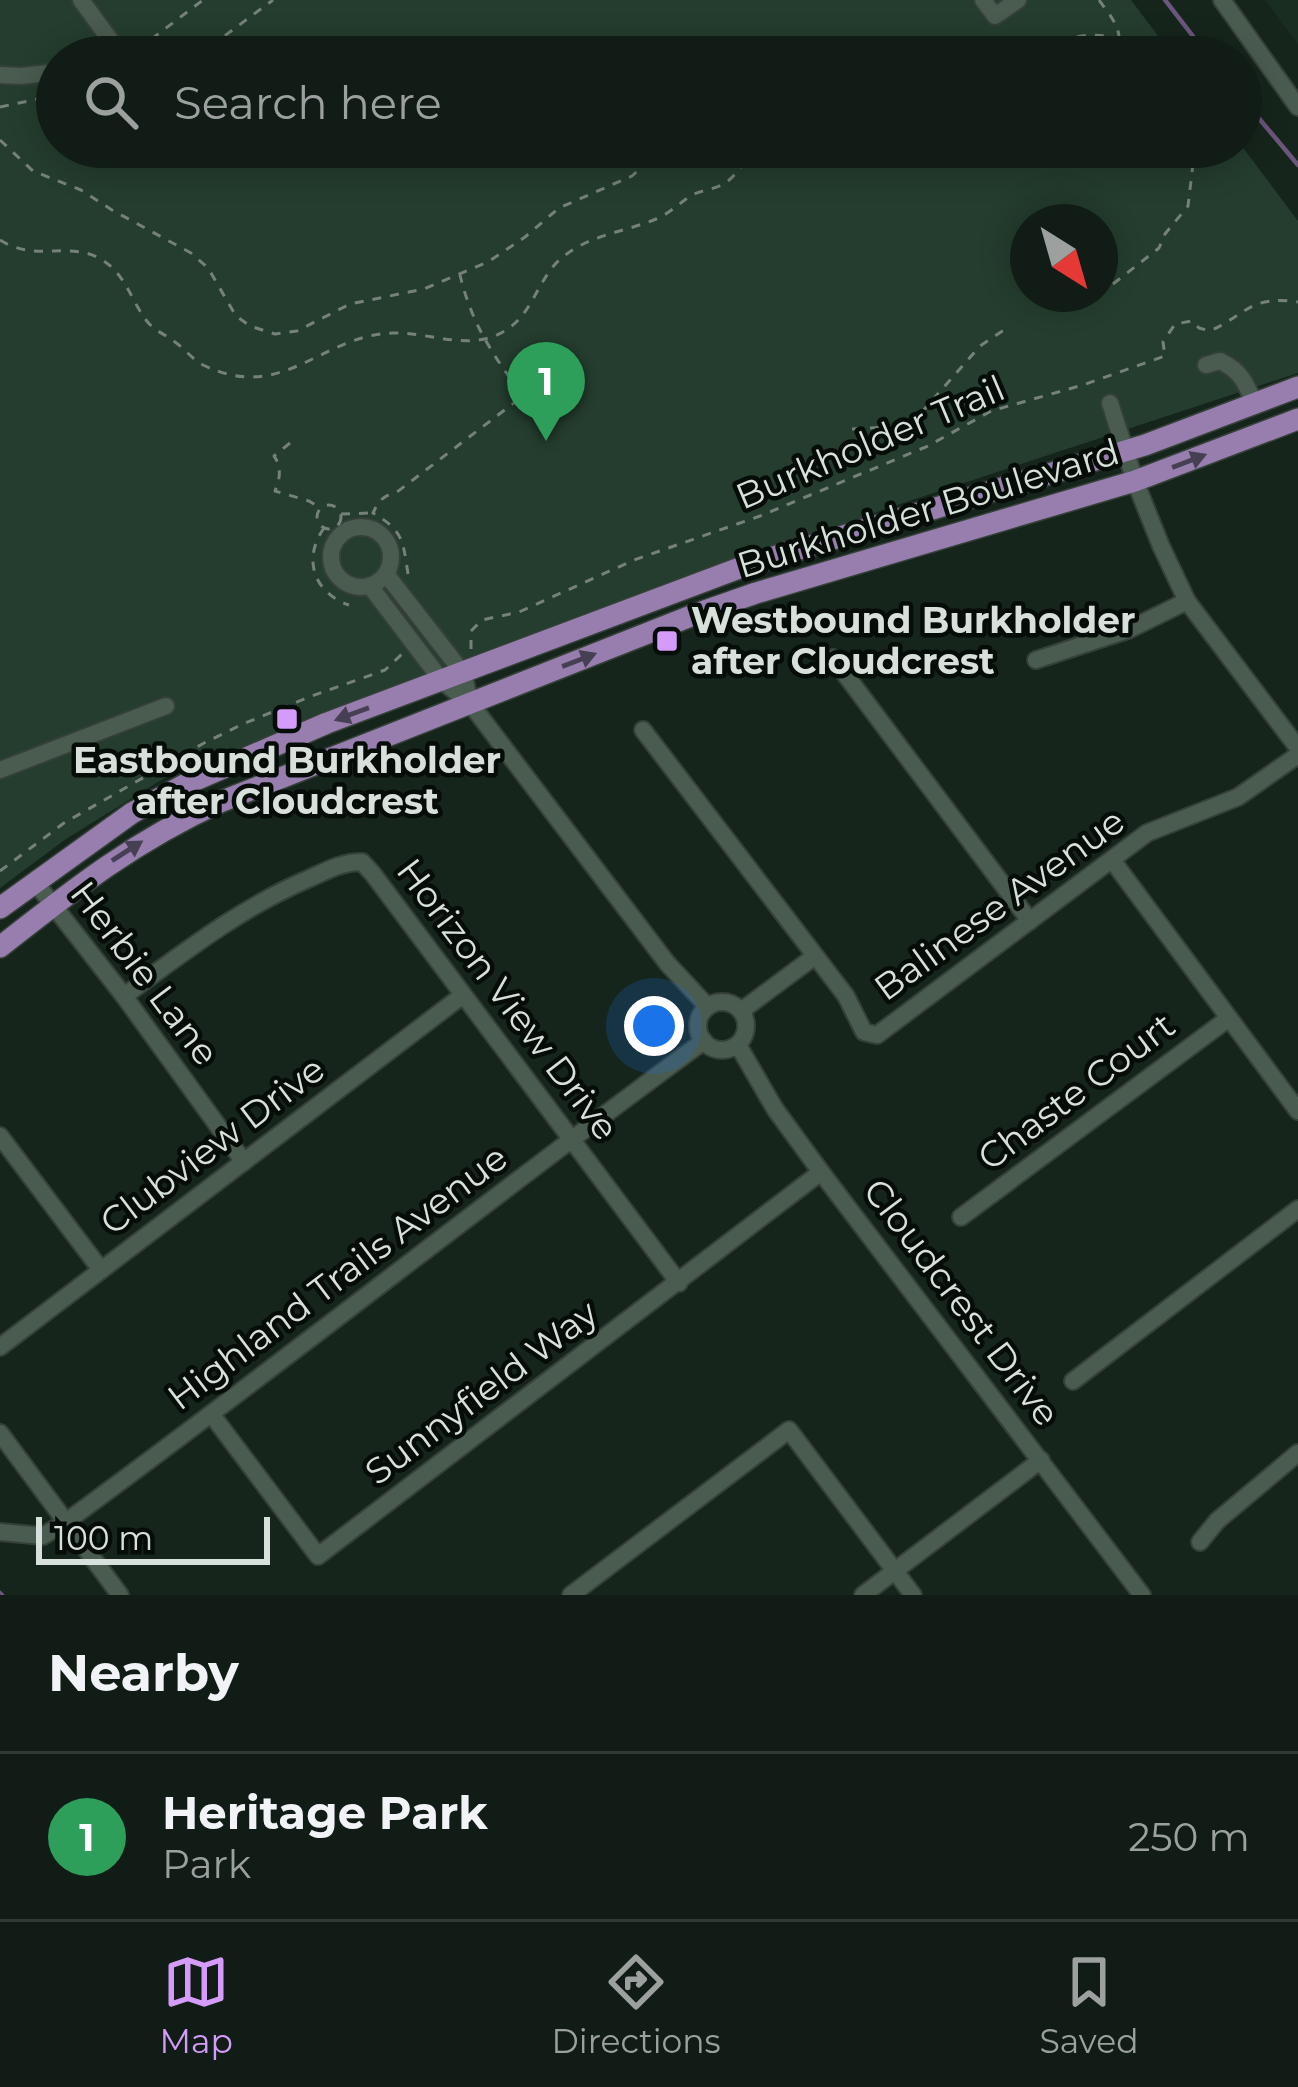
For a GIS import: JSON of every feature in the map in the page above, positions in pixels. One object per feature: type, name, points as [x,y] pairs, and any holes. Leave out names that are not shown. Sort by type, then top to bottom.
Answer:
[{"type":"main road","name":"Burkholder Boulevard","points":[[0,908],[131,813],[327,723],[750,564],[1126,452],[1298,387]]},
{"type":"main road","name":"Burkholder Boulevard","points":[[0,947],[111,861],[182,820],[696,614],[1136,481],[1298,419]]},
{"type":"street","points":[[81,0],[107,36]]},
{"type":"street","points":[[982,0],[995,16],[1018,0]]},
{"type":"street","points":[[1222,0],[1248,36]]},
{"type":"street","points":[[1262,56],[1298,107]]},
{"type":"street","points":[[0,75],[36,74]]},
{"type":"street","points":[[1206,365],[1220,361],[1233,367],[1244,378],[1254,404]]},
{"type":"street","points":[[1110,403],[1161,546],[1187,601],[1298,752]]},
{"type":"street","points":[[370,528],[384,538],[391,556],[386,574],[370,586],[345,583],[333,570],[333,545],[344,532],[370,528]]},
{"type":"street","points":[[386,574],[470,703],[667,963],[708,1007]]},
{"type":"street","points":[[370,586],[453,677]]},
{"type":"street","points":[[1036,660],[1128,630],[1187,601]]},
{"type":"street","points":[[833,658],[1030,921]]},
{"type":"street","points":[[0,770],[166,706]]},
{"type":"street","points":[[643,730],[815,956],[741,1011]]},
{"type":"street","name":"Balinese Avenue","points":[[815,956],[846,996],[864,1032],[877,1034],[1148,833],[1238,797],[1298,752]]},
{"type":"street","points":[[1112,860],[1298,1111]]},
{"type":"street","name":"Horizon View Drive","points":[[124,996],[227,921],[292,885],[345,862],[362,862],[679,1283]]},
{"type":"street","name":"Herbie Lane","points":[[35,882],[244,1162]]},
{"type":"street","name":"Clubview Drive","points":[[0,1347],[463,995]]},
{"type":"street","points":[[725,1003],[741,1011],[745,1035],[738,1045],[720,1050],[704,1042],[698,1023],[708,1007],[725,1003]]},
{"type":"street","name":"Chaste Court","points":[[961,1217],[1229,1018]]},
{"type":"street","name":"Highland Trails Avenue","points":[[0,1532],[44,1536],[67,1521],[704,1042]]},
{"type":"street","name":"Cloudcrest Drive","points":[[738,1045],[775,1109],[821,1172],[1142,1595]]},
{"type":"street","points":[[0,1136],[101,1270]]},
{"type":"street","name":"Sunnyfield Way","points":[[212,1415],[318,1556],[821,1172]]},
{"type":"street","points":[[1073,1381],[1298,1209]]},
{"type":"street","points":[[571,1595],[789,1430],[913,1595]]},
{"type":"street","points":[[0,1433],[121,1595]]},
{"type":"street","points":[[1200,1542],[1217,1521],[1298,1453]]},
{"type":"street","points":[[862,1595],[1041,1460]]},
{"type":"path","points":[[155,36],[203,0]]},
{"type":"path","points":[[224,36],[272,0]]},
{"type":"path","points":[[1099,0],[1120,36]]},
{"type":"path","points":[[1076,36],[1108,36]]},
{"type":"path","points":[[0,107],[36,99]]},
{"type":"path","points":[[0,140],[33,171],[81,190],[191,253],[208,268],[236,316],[275,334],[297,331],[350,304],[424,289],[460,275],[526,237],[559,208],[641,168]]},
{"type":"path","points":[[0,240],[34,253],[83,251],[102,259],[122,276],[154,330],[206,366],[261,377],[315,361],[356,338],[395,333],[483,340],[509,329],[560,259],[583,243],[674,211],[699,192],[723,185],[739,168]]},
{"type":"path","points":[[1118,280],[1159,248],[1188,206],[1193,168]]},
{"type":"path","points":[[373,513],[385,496],[397,492],[523,396],[483,340],[460,275]]},
{"type":"path","name":"Burkholder Trail","points":[[469,650],[471,631],[482,620],[519,612],[634,560],[760,516],[928,446],[991,410],[1165,356],[1162,342],[1175,324],[1192,321],[1210,331],[1254,303],[1298,302]]},
{"type":"path","points":[[852,429],[891,427],[922,412],[980,346],[1006,328]]},
{"type":"path","points":[[290,443],[274,456],[279,481],[274,491],[309,500],[320,508]]},
{"type":"path","points":[[327,504],[341,514],[335,528],[324,528],[316,519],[327,504]]},
{"type":"path","points":[[341,514],[373,513],[390,523],[403,538],[406,572],[414,583]]},
{"type":"path","points":[[324,528],[313,548],[316,579],[328,595],[349,605]]},
{"type":"path","points":[[0,871],[64,823],[243,724],[385,670],[404,650],[408,663]]},
{"type":"shaded area","points":[[0,0],[1131,0],[1158,36],[36,36],[36,168],[1258,168],[1298,221],[1298,373],[885,509],[166,777],[66,839],[0,888]]},
{"type":"shaded area","points":[[1265,0],[1298,0],[1298,44]]},
{"type":"waterway","points":[[1165,0],[1193,36]]},
{"type":"waterway","points":[[1262,122],[1298,165]]},
{"type":"place","name":"Heritage Park","points":[[546,441]]},
{"type":"place","name":"Westbound Burkholder after Cloudcrest","points":[[667,641]]},
{"type":"place","name":"Eastbound Burkholder after Cloudcrest","points":[[287,719]]}]
